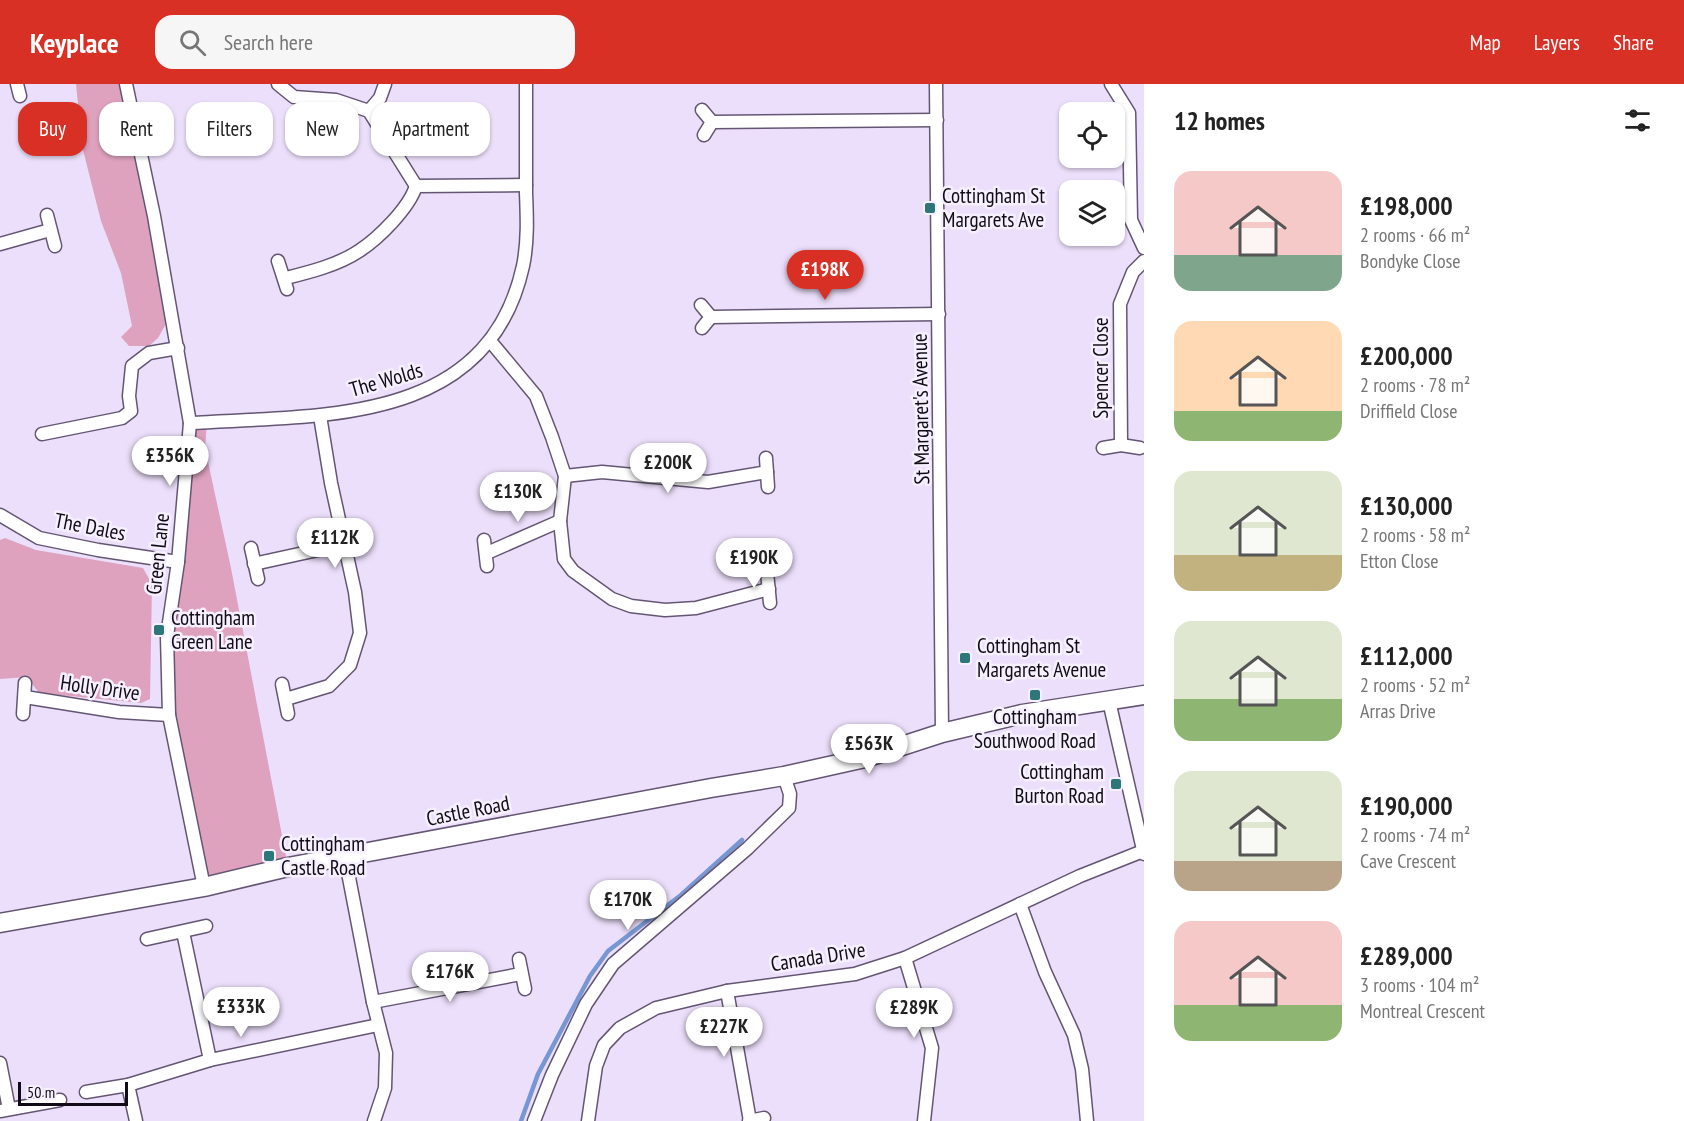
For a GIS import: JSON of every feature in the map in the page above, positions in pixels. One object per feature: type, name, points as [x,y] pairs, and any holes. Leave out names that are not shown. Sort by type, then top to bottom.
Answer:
[{"type":"street","name":"Green Lane","points":[[126,84],[154,216],[190,423],[178,562],[167,636],[170,715],[204,887]]},
{"type":"street","points":[[278,84],[294,97],[336,100],[369,111],[416,186]]},
{"type":"street","points":[[369,111],[380,98],[385,84]]},
{"type":"street","name":"The Wolds","points":[[190,423],[320,416],[372,407],[406,398],[437,386],[463,369],[491,342],[514,297],[524,264],[526,84]]},
{"type":"street","name":"St Margaret's Avenue","points":[[936,84],[942,733]]},
{"type":"street","points":[[1111,84],[1129,113],[1131,220],[1144,248]]},
{"type":"street","points":[[702,111],[712,122],[937,120]]},
{"type":"street","points":[[704,135],[712,122]]},
{"type":"street","points":[[416,186],[526,185]]},
{"type":"street","points":[[278,261],[286,284],[359,252],[395,218],[412,198],[416,186]]},
{"type":"street","points":[[47,215],[55,246]]},
{"type":"street","points":[[0,244],[50,230]]},
{"type":"street","name":"Spencer Close","points":[[1121,445],[1120,304],[1133,272],[1144,261]]},
{"type":"street","points":[[702,305],[711,317]]},
{"type":"street","points":[[702,327],[711,317],[939,314]]},
{"type":"street","points":[[491,342],[536,396],[565,476],[560,521],[564,559],[573,571],[612,599],[631,606],[665,610],[696,608],[769,589]]},
{"type":"street","points":[[42,434],[122,418],[131,411],[129,396],[132,366],[149,353],[178,348]]},
{"type":"street","points":[[286,699],[329,686],[350,665],[360,633],[345,544],[330,483],[320,416]]},
{"type":"street","name":"Spencer Close","points":[[1103,448],[1121,445],[1140,448]]},
{"type":"street","points":[[766,458],[768,487]]},
{"type":"street","points":[[565,476],[602,472],[708,482],[768,472]]},
{"type":"street","name":"The Dales","points":[[0,515],[39,538],[178,562]]},
{"type":"street","points":[[486,553],[560,521]]},
{"type":"street","points":[[254,564],[345,544]]},
{"type":"street","points":[[251,548],[258,579]]},
{"type":"street","points":[[767,572],[770,603]]},
{"type":"street","points":[[23,714],[25,683]]},
{"type":"street","points":[[282,684],[288,714]]},
{"type":"street","name":"Castle Road","points":[[0,923],[204,887],[345,857],[784,776],[865,758],[942,733],[1022,714],[1144,695]]},
{"type":"street","name":"Holly Drive","points":[[25,697],[119,712],[170,715]]},
{"type":"street","points":[[1109,701],[1144,853]]},
{"type":"street","points":[[534,1121],[552,1075],[586,1004],[613,964],[748,848],[789,808],[790,794],[784,776]]},
{"type":"street","name":"Canada Drive","points":[[588,1121],[596,1066],[604,1045],[620,1028],[657,1008],[727,991],[855,974],[905,958],[1080,876],[1144,853]]},
{"type":"street","points":[[345,857],[387,1069],[385,1088],[374,1121]]},
{"type":"street","points":[[1020,904],[1045,972],[1074,1035],[1082,1069],[1087,1121]]},
{"type":"street","points":[[147,939],[206,926]]},
{"type":"street","points":[[183,932],[210,1060]]},
{"type":"street","points":[[905,958],[932,1048],[924,1121]]},
{"type":"street","points":[[519,959],[525,989]]},
{"type":"street","points":[[373,1002],[521,974]]},
{"type":"street","points":[[727,991],[750,1121],[764,1118]]},
{"type":"street","points":[[86,1092],[128,1085],[210,1060],[378,1025]]},
{"type":"street","points":[[0,1063],[4,1110],[60,1100]]},
{"type":"street","points":[[128,1085],[136,1121]]},
{"type":"shaded area","points":[[76,84],[126,84],[130,102],[99,102],[99,156],[140,156],[172,313],[158,338],[149,346],[129,346],[121,337],[132,326],[121,273],[101,221],[85,156],[87,156],[87,102],[78,102]]},
{"type":"shaded area","points":[[207,422],[205,448],[231,568],[288,867],[204,887],[169,715],[167,636],[190,423]]},
{"type":"shaded area","points":[[5,538],[36,550],[143,568],[152,584],[150,699],[141,703],[39,693],[27,677],[0,679],[0,540]]},
{"type":"waterway","points":[[521,1121],[538,1074],[590,976],[608,951],[681,895],[742,840]]},
{"type":"place","name":"Cottingham St Margarets Ave","points":[[930,208]]},
{"type":"place","name":"Cottingham Green Lane","points":[[159,630]]},
{"type":"place","name":"Cottingham St Margarets Avenue","points":[[965,658]]},
{"type":"place","name":"Cottingham Southwood Road","points":[[1035,695]]},
{"type":"place","name":"Cottingham Burton Road","points":[[1116,784]]},
{"type":"place","name":"Cottingham Castle Road","points":[[269,856]]}]
